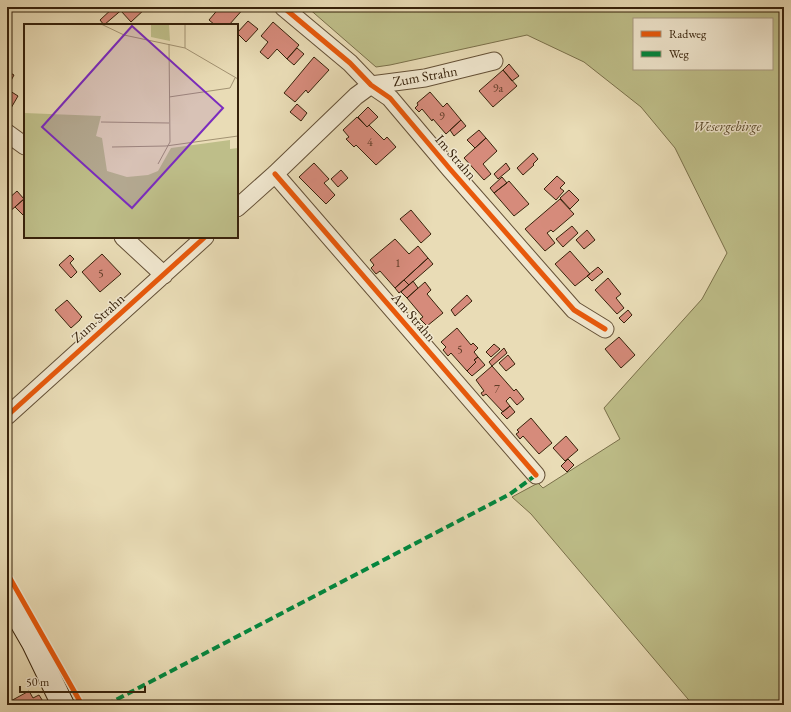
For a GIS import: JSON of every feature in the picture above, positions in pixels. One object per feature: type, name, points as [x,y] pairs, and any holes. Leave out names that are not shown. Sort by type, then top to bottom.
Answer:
[{"type":"main road","points":[[7,598],[33,643],[63,705]]},
{"type":"street","name":"Im Strahn","points":[[282,7],[350,63],[371,85],[390,98],[450,169],[574,310],[605,329]]},
{"type":"street","name":"Zum Strahn","points":[[238,207],[275,174],[356,96],[371,85],[425,78],[494,61]]},
{"type":"street","points":[[7,132],[24,145]]},
{"type":"street","name":"Am Strahn","points":[[275,174],[536,475]]},
{"type":"street","points":[[124,238],[164,275]]},
{"type":"street","name":"Zum Strahn","points":[[7,416],[204,238]]},
{"type":"green space","name":"Wesergebirge","points":[[307,7],[784,7],[784,705],[693,705],[531,514],[512,497],[538,483],[543,488],[620,439],[604,408],[702,299],[727,253],[675,148],[641,107],[584,62],[527,35],[376,67]]},
{"type":"building","points":[[114,7],[125,7],[105,24],[103,24],[100,20]]},
{"type":"building","points":[[125,7],[147,7],[131,22],[121,11]]},
{"type":"building","points":[[220,7],[245,7],[230,24],[214,24],[209,20]]},
{"type":"building","points":[[248,21],[258,29],[246,42],[238,34],[238,32]]},
{"type":"building","points":[[273,22],[299,45],[287,59],[277,49],[268,59],[260,52],[268,42],[261,36]]},
{"type":"building","points":[[297,48],[304,54],[294,65],[287,59]]},
{"type":"building","points":[[314,57],[329,70],[308,93],[306,90],[295,102],[284,93]]},
{"type":"building","points":[[509,64],[519,76],[512,81],[503,70]]},
{"type":"building","points":[[503,70],[517,86],[493,107],[479,91]]},
{"type":"building","points":[[7,71],[14,75],[7,88]]},
{"type":"building","points":[[7,89],[18,96],[7,115]]},
{"type":"building","points":[[430,92],[443,107],[447,103],[461,120],[446,134],[422,109],[419,112],[415,108],[418,105],[417,103]]},
{"type":"building","points":[[297,104],[307,113],[301,121],[290,112]]},
{"type":"building","points":[[368,107],[378,117],[367,127],[358,117]]},
{"type":"building","points":[[357,117],[367,127],[369,125],[384,140],[387,137],[396,147],[376,165],[356,145],[354,147],[346,139],[349,137],[343,130]]},
{"type":"building","points":[[461,120],[466,126],[454,136],[450,130]]},
{"type":"building","points":[[479,130],[486,138],[475,148],[467,140]]},
{"type":"building","points":[[486,138],[497,151],[483,164],[491,174],[484,180],[464,158]]},
{"type":"building","points":[[533,153],[538,159],[523,175],[517,168]]},
{"type":"building","points":[[314,163],[329,179],[324,183],[335,195],[326,204],[299,177]]},
{"type":"building","points":[[506,163],[510,169],[498,179],[494,174]]},
{"type":"building","points":[[341,170],[348,178],[338,187],[331,179]]},
{"type":"building","points":[[557,176],[565,183],[560,188],[564,191],[556,200],[544,189]]},
{"type":"building","points":[[502,177],[507,183],[494,193],[490,188]]},
{"type":"building","points":[[509,181],[529,204],[514,216],[494,193]]},
{"type":"building","points":[[569,190],[579,200],[570,209],[560,198]]},
{"type":"building","points":[[17,191],[24,199],[8,213],[7,200]]},
{"type":"building","points":[[24,199],[24,216],[15,207]]},
{"type":"building","points":[[560,199],[574,214],[553,232],[551,230],[547,233],[555,243],[545,251],[525,229]]},
{"type":"building","points":[[411,210],[431,234],[421,243],[400,219]]},
{"type":"building","points":[[572,226],[578,233],[563,247],[556,239]]},
{"type":"building","points":[[587,230],[595,240],[584,249],[576,240]]},
{"type":"building","points":[[395,239],[409,254],[418,246],[428,258],[395,288],[380,271],[376,274],[371,268],[374,265],[370,260]]},
{"type":"building","points":[[570,251],[590,274],[575,286],[555,264]]},
{"type":"building","points":[[102,254],[121,274],[100,292],[82,272]]},
{"type":"building","points":[[70,255],[74,259],[70,263],[77,272],[71,278],[59,265]]},
{"type":"building","points":[[428,258],[433,264],[409,285],[404,280]]},
{"type":"building","points":[[598,267],[603,272],[592,281],[587,276]]},
{"type":"building","points":[[608,278],[621,294],[616,298],[624,308],[617,314],[595,290]]},
{"type":"building","points":[[404,280],[409,285],[399,293],[395,288]]},
{"type":"building","points":[[413,281],[418,288],[407,298],[401,292]]},
{"type":"building","points":[[425,282],[431,290],[427,294],[443,313],[427,326],[420,319],[423,317],[407,298]]},
{"type":"building","points":[[467,295],[472,301],[455,316],[451,310]]},
{"type":"building","points":[[67,300],[82,317],[71,328],[55,310]]},
{"type":"building","points":[[628,310],[632,315],[624,323],[619,318]]},
{"type":"building","points":[[457,328],[471,345],[473,343],[478,348],[474,352],[478,357],[474,360],[476,362],[467,371],[451,353],[448,356],[443,350],[446,347],[441,342]]},
{"type":"building","points":[[619,337],[635,355],[621,368],[605,349]]},
{"type":"building","points":[[494,344],[500,349],[491,357],[486,352]]},
{"type":"building","points":[[504,348],[507,353],[492,366],[489,362]]},
{"type":"building","points":[[508,355],[515,364],[506,371],[499,363]]},
{"type":"building","points":[[478,357],[485,365],[472,376],[467,371],[476,362],[474,360]]},
{"type":"building","points":[[492,366],[514,391],[516,389],[524,399],[517,405],[510,397],[506,401],[510,406],[503,412],[486,394],[483,396],[481,393],[484,391],[476,380]]},
{"type":"building","points":[[510,406],[515,412],[507,419],[501,413]]},
{"type":"building","points":[[531,418],[552,443],[539,454],[523,436],[520,439],[516,434],[519,432],[517,430]]},
{"type":"building","points":[[566,436],[578,450],[565,461],[553,448]]},
{"type":"building","points":[[568,459],[574,465],[567,472],[561,466]]},
{"type":"building","points":[[29,691],[33,698],[39,695],[44,703],[41,705],[7,705],[7,703]]},
{"type":"marked path","points":[[106,705],[510,494],[536,475]]},
{"type":"cycle path","points":[[283,7],[350,63],[371,85],[390,98],[450,169],[574,310],[605,329]]},
{"type":"cycle path","points":[[275,174],[536,475]]},
{"type":"cycle path","points":[[7,416],[204,238]]},
{"type":"cycle path","points":[[7,573],[82,705]]}]
